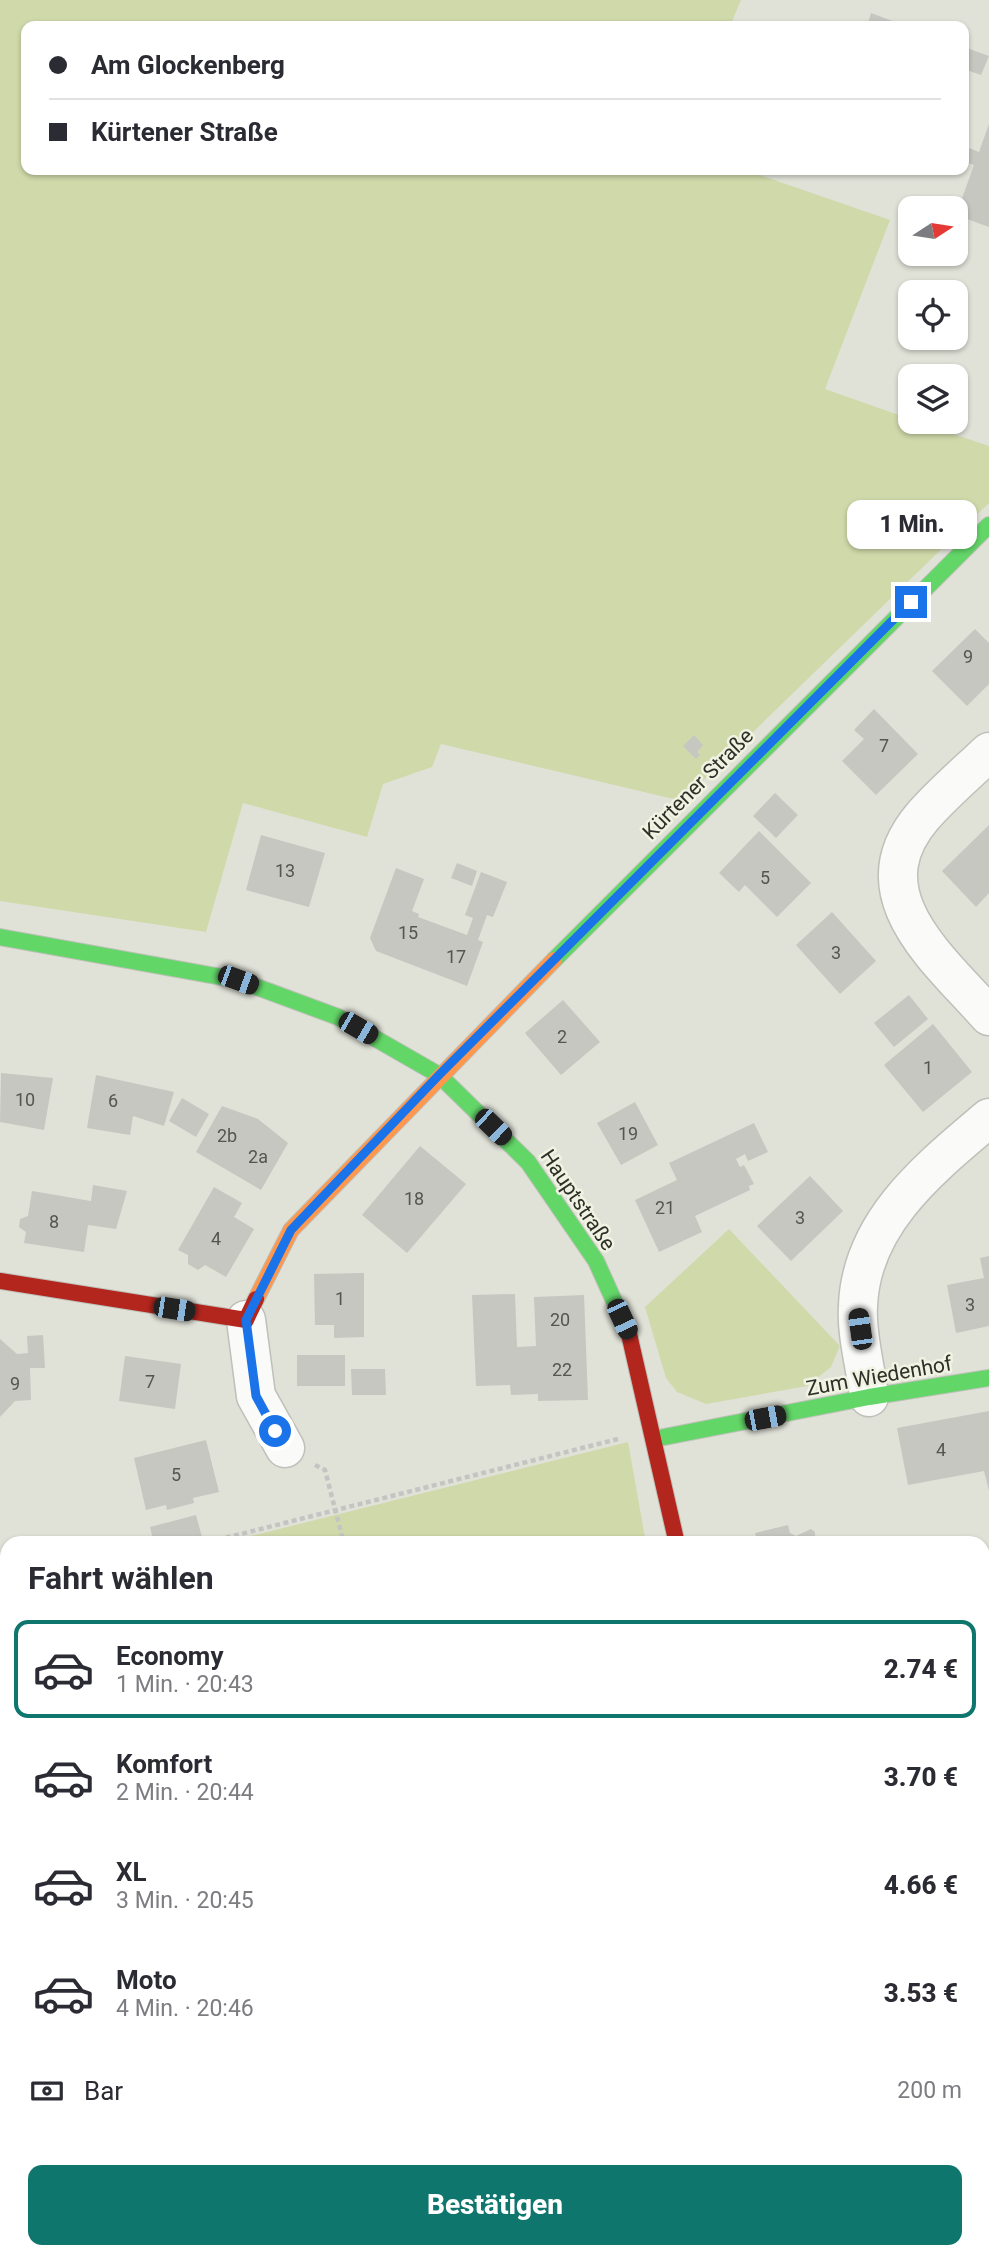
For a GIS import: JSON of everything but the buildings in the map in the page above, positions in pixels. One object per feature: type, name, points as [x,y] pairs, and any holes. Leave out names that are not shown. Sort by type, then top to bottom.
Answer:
[{"type":"street","name":"Kürtener Straße","points":[[246,1320],[291,1230],[439,1075],[989,525]]},
{"type":"street","points":[[989,752],[922,817],[903,847],[898,873],[901,906],[918,935],[989,1016]]},
{"type":"street","name":"Hauptstraße","points":[[0,937],[238,980],[338,1017],[439,1075],[528,1162],[596,1261],[631,1338],[675,1536]]},
{"type":"street","points":[[869,1397],[858,1307],[866,1256],[888,1217],[926,1172],[989,1118]]},
{"type":"street","points":[[0,1281],[246,1320],[256,1396],[285,1448]]},
{"type":"street","name":"Zum Wiedenhof","points":[[654,1439],[869,1397],[989,1378]]},
{"type":"path","points":[[232,1536],[629,1436],[654,1439]]},
{"type":"path","points":[[285,1448],[325,1470],[343,1536]]},
{"type":"green space","points":[[0,0],[741,0],[732,21],[21,21],[21,175],[760,175],[890,220],[825,389],[898,415],[898,434],[954,434],[989,446],[989,503],[682,801],[441,744],[432,767],[383,784],[367,837],[243,803],[206,932],[0,901]]},
{"type":"green space","points":[[729,1229],[840,1346],[831,1367],[807,1386],[706,1404],[677,1392],[666,1378],[645,1307]]},
{"type":"green space","points":[[628,1442],[645,1536],[251,1536]]},
{"type":"traffic: fast","points":[[554,960],[989,525]]},
{"type":"traffic: fast","points":[[0,937],[238,980],[338,1017],[439,1075],[528,1162],[596,1261],[629,1334]]},
{"type":"traffic: fast","points":[[654,1439],[869,1397],[989,1378]]},
{"type":"traffic: slow","points":[[256,1299],[291,1230],[554,960]]},
{"type":"traffic: jam","points":[[0,1281],[246,1320],[256,1299]]},
{"type":"traffic: jam","points":[[629,1334],[675,1536]]},
{"type":"route","points":[[275,1431],[256,1396],[246,1320],[291,1230],[439,1075],[911,602]]}]
